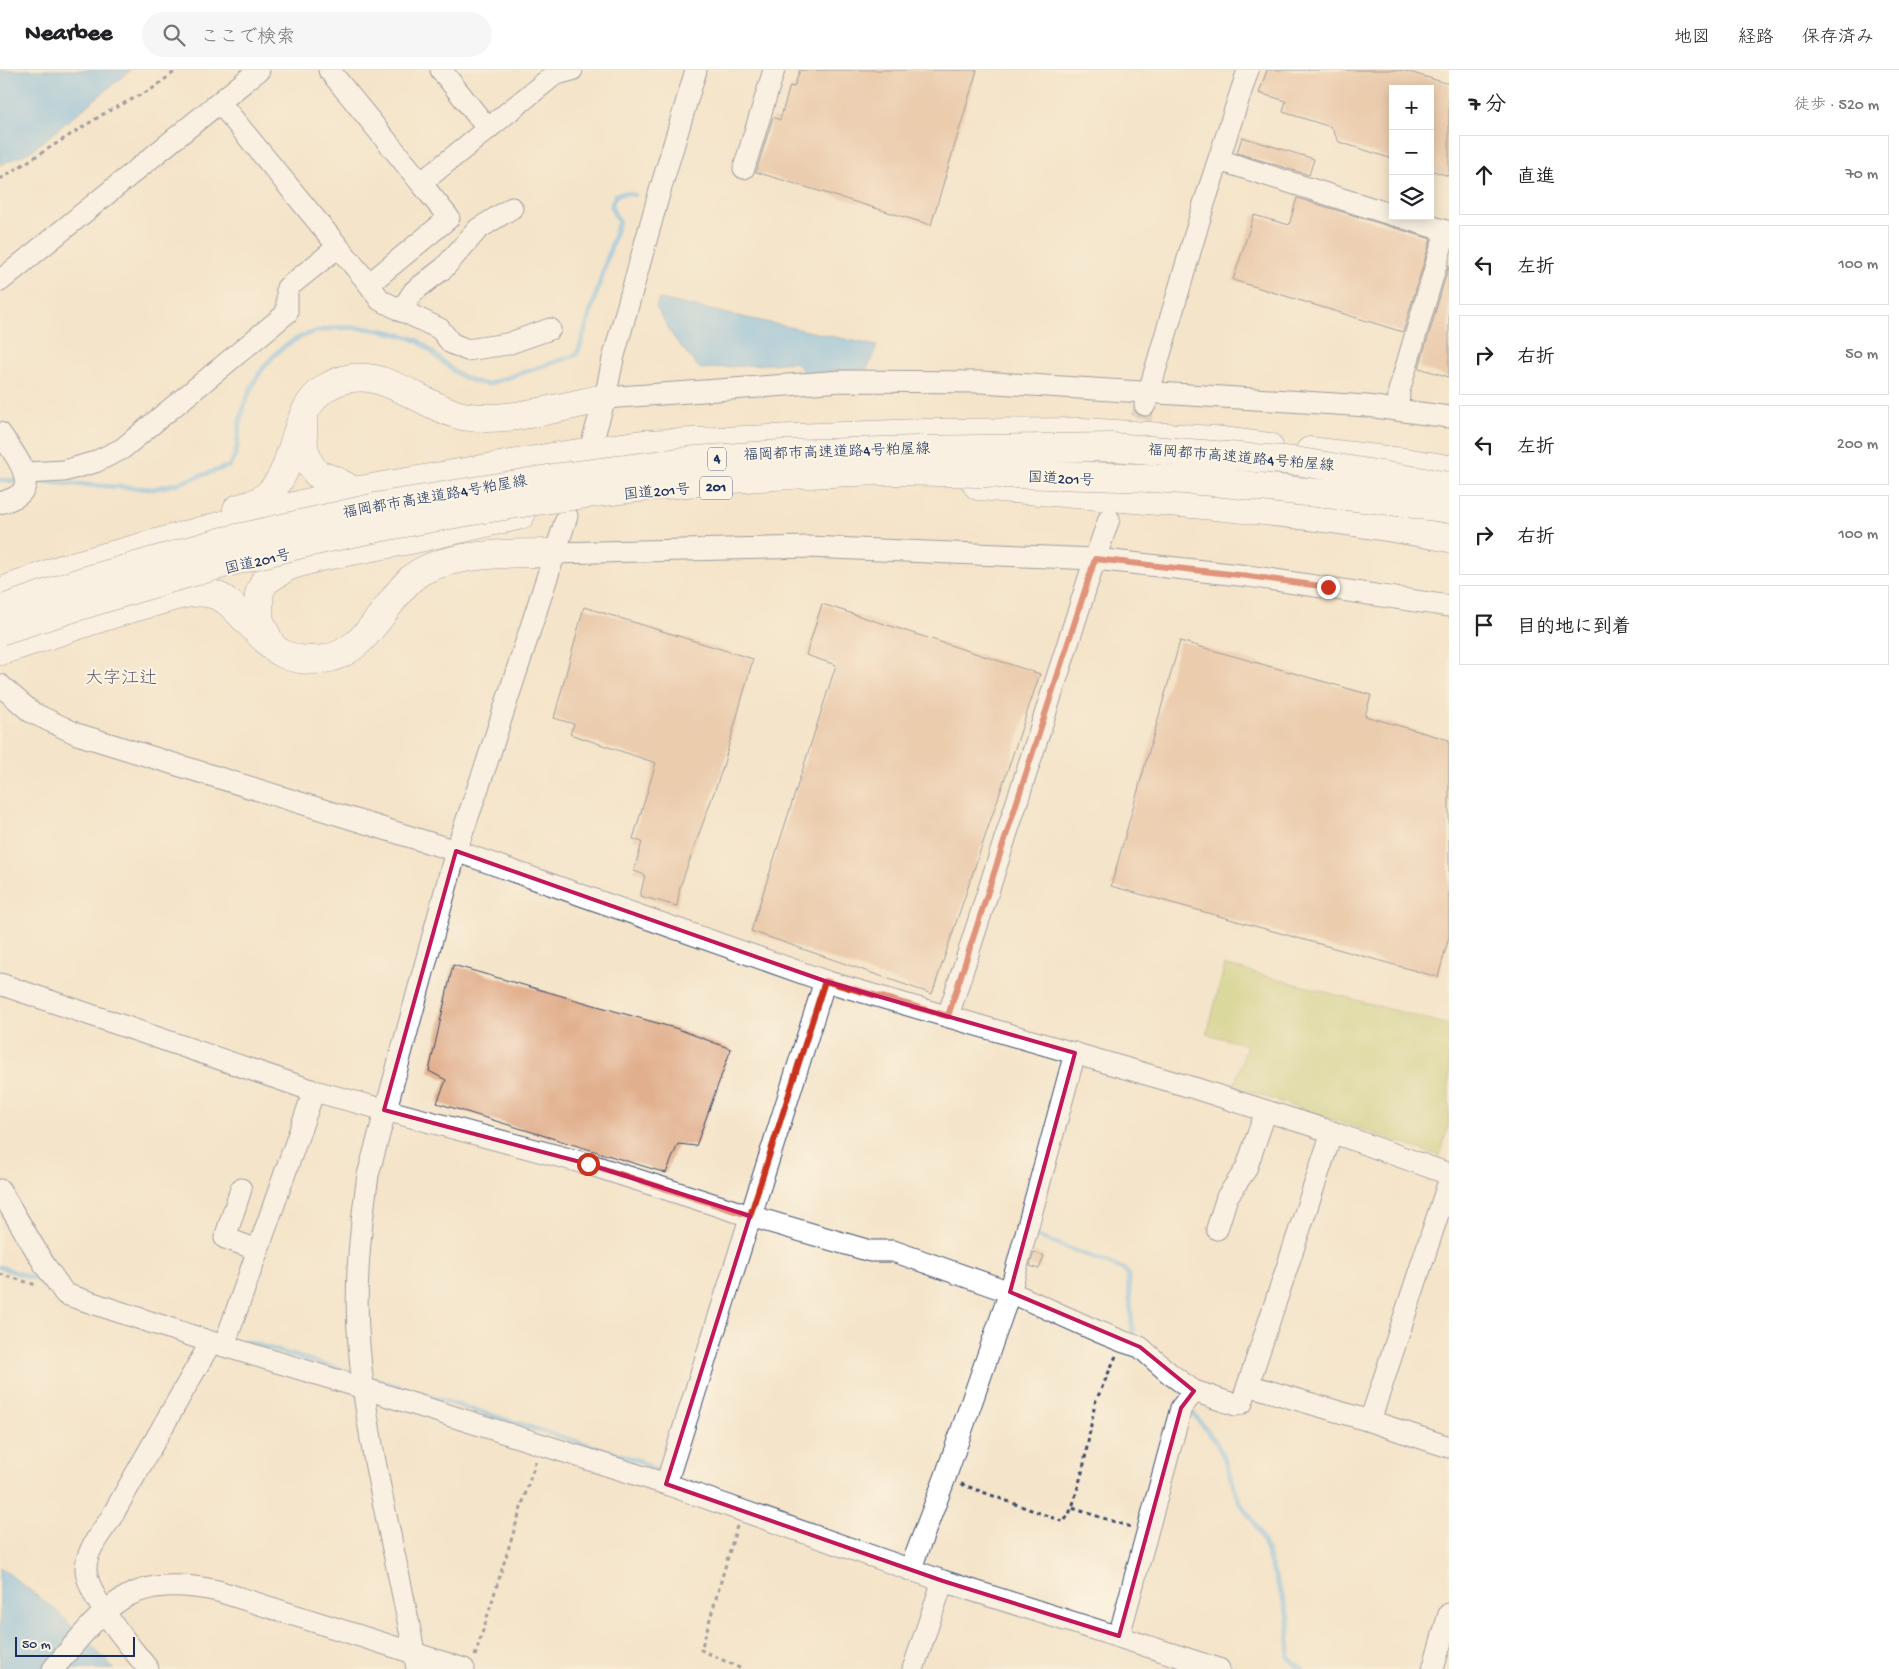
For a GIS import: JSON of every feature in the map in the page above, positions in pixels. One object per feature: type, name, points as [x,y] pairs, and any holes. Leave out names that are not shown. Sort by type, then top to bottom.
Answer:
[{"type":"highway","points":[[0,592],[61,570],[131,540],[248,506],[265,497],[286,470],[303,414],[315,397],[327,386],[348,378],[385,381],[440,409],[464,416],[510,416],[606,398]]},
{"type":"highway","points":[[303,414],[304,448],[309,463],[317,474],[335,480],[354,491]]},
{"type":"highway","points":[[61,570],[274,511],[354,491],[558,456],[642,444],[919,433],[1083,432],[1429,453],[1449,456]]},
{"type":"highway","points":[[1214,440],[1449,469]]},
{"type":"highway","name":"福岡都市高速道路4号粕屋線","points":[[0,610],[80,582],[224,541],[380,506],[554,478],[696,460],[781,454],[1112,447],[1295,461],[1449,486]]},
{"type":"highway","name":"福岡都市高速道路4号粕屋線","points":[[0,632],[94,601],[224,563],[347,534],[486,509],[613,491],[697,482],[853,472],[1112,476],[1202,481],[1392,500],[1449,509]]},
{"type":"highway","points":[[970,476],[978,486],[1192,503],[1384,525],[1449,538]]},
{"type":"highway","name":"国道201号","points":[[0,641],[94,605],[210,574],[327,546],[558,512],[628,495],[801,481],[970,476],[1194,486],[1424,510],[1449,515]]},
{"type":"highway","points":[[271,644],[259,618],[259,594],[264,582],[289,566],[320,557],[558,512]]},
{"type":"highway","points":[[0,651],[115,612],[190,593],[214,595],[233,605],[280,652],[294,658],[309,660],[338,655],[353,648],[412,578],[440,563],[473,557],[522,553],[554,553]]},
{"type":"street","points":[[0,281],[259,70]]},
{"type":"street","points":[[329,70],[449,218],[369,284]]},
{"type":"street","points":[[441,70],[488,128]]},
{"type":"street","points":[[421,183],[554,76],[572,70]]},
{"type":"street","points":[[593,439],[606,398],[613,359],[659,194],[696,70]]},
{"type":"street","points":[[744,168],[774,70]]},
{"type":"street","points":[[1146,399],[1248,70]]},
{"type":"street","points":[[220,102],[369,284],[380,300],[401,312],[440,329],[451,343],[467,350],[507,344],[550,329]]},
{"type":"street","points":[[1219,160],[1389,214]]},
{"type":"street","points":[[401,312],[414,291],[444,268],[478,229],[512,208]]},
{"type":"street","points":[[1398,410],[1399,391],[1446,231],[1411,220]]},
{"type":"street","points":[[26,473],[64,471],[95,462],[122,449],[287,313],[287,288],[338,246]]},
{"type":"street","points":[[606,398],[842,381],[981,382],[1146,399],[1367,406],[1449,417]]},
{"type":"street","points":[[0,433],[26,473],[26,483],[22,492],[0,503]]},
{"type":"street","points":[[416,1661],[376,1466],[363,1388],[358,1333],[358,1273],[361,1225],[368,1175],[384,1110],[412,1017],[456,850],[487,762],[554,553],[558,512]]},
{"type":"street","points":[[948,1016],[1109,518]]},
{"type":"street","points":[[554,553],[808,548],[1095,559],[1257,577],[1449,606]]},
{"type":"street","points":[[0,685],[31,712],[77,734],[456,850],[825,981],[1075,1052],[1266,1111],[1332,1132],[1449,1174]]},
{"type":"street","points":[[666,1484],[825,981]]},
{"type":"street","points":[[0,984],[314,1091],[588,1164],[750,1216],[870,1251],[893,1251],[1010,1292],[1124,1342],[1140,1347],[1169,1373],[1194,1391],[1236,1405],[1242,1403],[1332,1132]]},
{"type":"street","points":[[910,1570],[945,1478],[1010,1292],[1075,1052]]},
{"type":"street","points":[[148,1669],[98,1617],[95,1597],[86,1569],[88,1557],[94,1542],[109,1521],[218,1344],[258,1250],[314,1091]]},
{"type":"street","points":[[1216,1229],[1227,1197],[1246,1169],[1266,1111]]},
{"type":"street","points":[[1370,1421],[1449,1180]]},
{"type":"street","points":[[241,1189],[225,1238],[258,1250]]},
{"type":"street","points":[[0,1190],[44,1264],[65,1294],[540,1446],[666,1484],[910,1570],[1219,1669]]},
{"type":"street","points":[[1248,1385],[1370,1421],[1449,1447]]},
{"type":"street","points":[[1119,1636],[1181,1408],[1194,1391]]},
{"type":"street","points":[[913,1669],[943,1581]]},
{"type":"street","points":[[53,1669],[98,1617],[128,1594],[154,1586],[197,1586],[218,1590],[416,1661],[469,1664]]},
{"type":"street","points":[[1433,1669],[1449,1614]]},
{"type":"path","points":[[0,179],[105,113],[152,89],[177,70]]},
{"type":"path","points":[[0,1274],[65,1294]]},
{"type":"path","points":[[945,1478],[1064,1522],[1072,1508],[1083,1469],[1095,1403],[1124,1342]]},
{"type":"path","points":[[469,1664],[540,1446]]},
{"type":"path","points":[[1072,1508],[1147,1533]]},
{"type":"path","points":[[741,1511],[701,1650],[742,1669]]},
{"type":"highlighted area","points":[[456,851],[825,981],[1075,1053],[1010,1292],[1140,1347],[1194,1391],[1181,1408],[1119,1636],[943,1581],[666,1484],[750,1216],[588,1164],[384,1110]]},
{"type":"green space","points":[[1225,965],[1449,1025],[1449,1123],[1440,1156],[1234,1086],[1247,1045],[1207,1034]]},
{"type":"water","points":[[0,70],[131,70],[31,151],[0,165]]},
{"type":"water","points":[[659,299],[877,346],[867,369],[805,373],[794,362],[700,369],[674,338],[656,307]]},
{"type":"water","points":[[0,1567],[59,1613],[114,1669],[0,1669]]},
{"type":"building","points":[[800,70],[977,70],[931,225],[756,172],[773,117],[780,120],[790,86],[794,87]]},
{"type":"building","points":[[1267,70],[1403,70],[1449,84],[1449,176],[1434,171],[1434,85],[1389,85],[1389,158],[1339,142],[1331,127],[1283,112],[1286,101],[1259,93]]},
{"type":"building","points":[[1242,137],[1314,159],[1309,175],[1237,153]]},
{"type":"building","points":[[1297,198],[1431,239],[1403,332],[1233,280],[1254,215],[1289,225]]},
{"type":"building","points":[[1449,265],[1449,377],[1419,368]]},
{"type":"building","points":[[822,604],[1040,674],[932,994],[751,931],[836,665],[806,655]]},
{"type":"building","points":[[584,607],[753,659],[722,770],[680,887],[677,906],[640,896],[645,875],[634,871],[642,842],[633,839],[656,763],[570,734],[574,724],[554,718]]},
{"type":"building","points":[[1180,641],[1371,695],[1365,716],[1449,740],[1449,937],[1438,977],[1111,886]]},
{"type":"building","points":[[453,965],[678,1029],[731,1049],[696,1146],[678,1144],[666,1173],[437,1103],[446,1080],[429,1071]]},
{"type":"building","points":[[1034,1252],[1044,1256],[1039,1269],[1030,1266]]},
{"type":"waterway","points":[[41,482],[153,489],[179,483],[229,466],[236,452],[239,426],[246,399],[253,383],[263,368],[281,349],[294,340],[324,330],[340,328],[373,329],[411,338],[422,344],[458,374],[472,381],[488,384],[576,355],[619,221],[613,211],[613,202],[616,195],[626,193],[635,195]]},
{"type":"waterway","points":[[0,480],[20,481]]},
{"type":"waterway","points":[[1031,1234],[1123,1269],[1128,1274],[1133,1339]]},
{"type":"waterway","points":[[0,1267],[50,1284]]},
{"type":"waterway","points":[[244,1341],[356,1374]]},
{"type":"waterway","points":[[367,1377],[637,1460],[658,1471]]},
{"type":"waterway","points":[[1188,1407],[1216,1442],[1224,1458],[1240,1503],[1253,1520],[1263,1541],[1289,1617],[1289,1657],[1303,1669]]},
{"type":"waterway","points":[[1028,1598],[1072,1611]]},
{"type":"waterway","points":[[1224,1664],[1238,1669]]},
{"type":"tunnel","points":[[1131,449],[1145,406]]},
{"type":"district","name":"大字江辻","points":[[121,679]]},
{"type":"route","points":[[588,1164],[750,1216],[825,981],[948,1016],[1095,559],[1328,587]]}]
